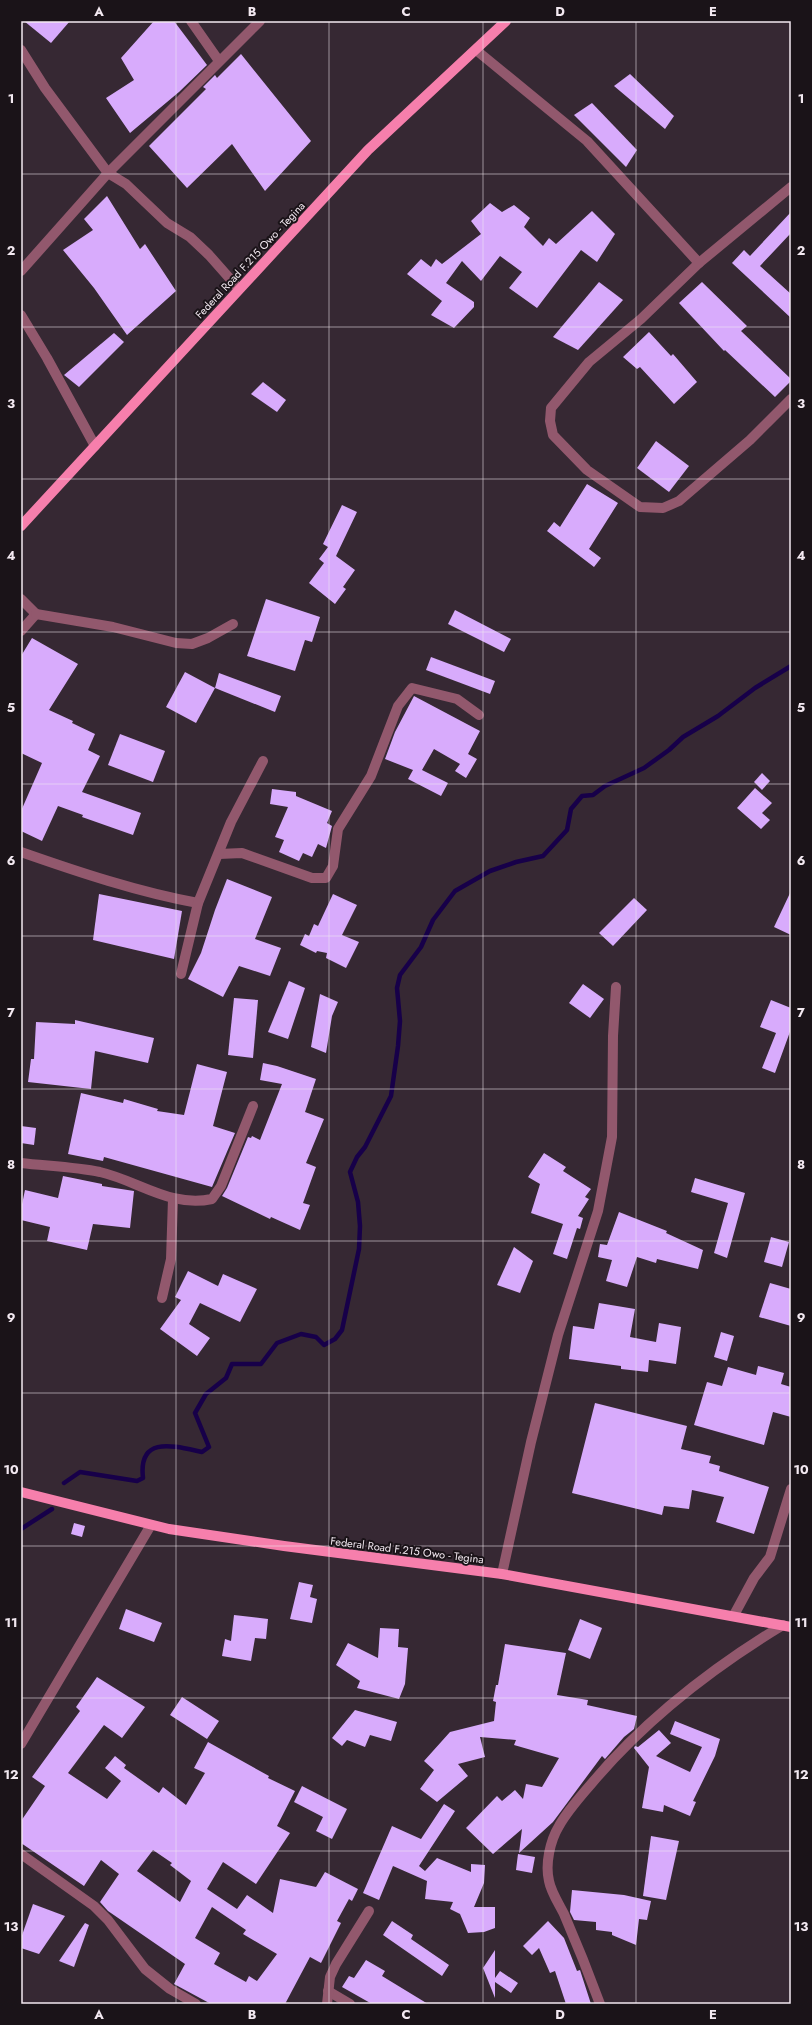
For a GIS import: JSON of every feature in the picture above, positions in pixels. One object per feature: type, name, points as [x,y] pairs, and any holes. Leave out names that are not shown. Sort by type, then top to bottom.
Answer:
[{"type":"main road","name":"Federal Road F.215 Owo - Tegina","points":[[21,526],[368,150],[505,22]]},
{"type":"main road","name":"Federal Road F.215 Owo - Tegina","points":[[21,1492],[150,1525],[284,1546],[502,1574],[734,1615],[787,1626]]},
{"type":"street","points":[[191,21],[219,61]]},
{"type":"street","points":[[21,271],[108,173],[260,21]]},
{"type":"street","points":[[21,50],[45,88],[108,173],[126,184],[167,223],[190,237],[209,254],[239,289]]},
{"type":"street","points":[[476,50],[587,141],[698,263]]},
{"type":"street","points":[[791,187],[698,263],[641,319],[589,362],[551,408],[550,422],[553,435],[587,470],[640,507],[663,508],[679,501],[750,440],[791,399]]},
{"type":"street","points":[[21,315],[47,358],[95,446]]},
{"type":"street","points":[[21,599],[36,614],[113,627],[176,643],[192,644],[208,638],[233,624]]},
{"type":"street","points":[[21,631],[36,614]]},
{"type":"street","points":[[219,854],[242,853],[312,878],[326,878],[333,866],[338,829],[371,776],[398,706],[412,688],[457,699],[479,715]]},
{"type":"street","points":[[181,974],[198,903],[231,822],[263,761]]},
{"type":"street","points":[[21,852],[55,864],[172,899],[198,903]]},
{"type":"street","points":[[502,1574],[537,1419],[558,1335],[598,1211],[612,1137],[613,1036],[616,987]]},
{"type":"street","points":[[21,1163],[101,1172],[173,1199],[198,1202],[212,1199],[221,1186],[253,1106]]},
{"type":"street","points":[[162,1298],[171,1259],[173,1199]]},
{"type":"street","points":[[734,1615],[754,1578],[770,1557],[791,1489]]},
{"type":"street","points":[[21,1744],[150,1525]]},
{"type":"street","points":[[600,2004],[588,1970],[549,1882],[548,1854],[558,1827],[573,1806],[609,1763],[656,1718],[694,1685],[755,1642],[787,1626]]},
{"type":"street","points":[[21,1854],[94,1906],[108,1920],[145,1969],[170,1989],[196,2004]]},
{"type":"street","points":[[326,2004],[330,1977],[336,1964],[369,1911]]},
{"type":"street","points":[[328,1990],[350,2004]]},
{"type":"building","points":[[24,21],[70,21],[51,43]]},
{"type":"building","points":[[154,21],[174,21],[207,65],[179,92],[130,133],[106,98],[134,80],[121,58]]},
{"type":"building","points":[[241,54],[311,141],[265,191],[232,144],[187,188],[149,146],[206,89],[203,87],[215,75],[217,78]]},
{"type":"building","points":[[630,74],[674,116],[665,129],[614,86]]},
{"type":"building","points":[[592,103],[637,150],[626,167],[574,115]]},
{"type":"building","points":[[107,196],[140,249],[145,244],[176,291],[127,335],[94,288],[63,250],[93,230],[84,219]]},
{"type":"building","points":[[490,203],[502,212],[514,205],[530,218],[524,227],[543,246],[549,238],[556,244],[592,211],[615,234],[597,262],[581,250],[537,308],[509,288],[522,272],[500,256],[481,281],[462,261],[446,283],[474,302],[474,307],[454,328],[431,315],[442,301],[407,274],[421,259],[431,267],[436,259],[442,264],[481,234],[471,221]]},
{"type":"building","points":[[791,212],[791,233],[760,266],[791,294],[791,318],[732,263],[744,250],[750,256]]},
{"type":"building","points":[[599,282],[623,300],[578,350],[553,337]]},
{"type":"building","points":[[702,282],[747,326],[741,331],[791,379],[791,381],[775,397],[725,350],[724,351],[679,303]]},
{"type":"building","points":[[649,332],[671,356],[673,354],[697,382],[674,404],[640,367],[637,369],[623,357]]},
{"type":"building","points":[[114,333],[124,342],[79,387],[64,375]]},
{"type":"building","points":[[263,382],[286,400],[277,412],[251,394]]},
{"type":"building","points":[[656,441],[689,466],[669,492],[637,468]]},
{"type":"building","points":[[587,484],[618,503],[589,549],[601,558],[594,567],[547,531],[554,522],[560,527]]},
{"type":"building","points":[[342,505],[357,512],[336,556],[355,570],[343,587],[346,589],[335,604],[309,583],[324,563],[319,559],[328,547],[323,544]]},
{"type":"building","points":[[266,599],[320,617],[312,642],[305,640],[295,671],[247,656]]},
{"type":"building","points":[[455,610],[511,639],[504,652],[448,624]]},
{"type":"building","points":[[32,638],[78,664],[49,710],[73,721],[72,723],[95,734],[88,750],[100,756],[82,792],[141,813],[133,835],[82,817],[83,815],[58,806],[42,841],[21,831],[21,811],[42,763],[21,753],[21,656]]},
{"type":"building","points":[[431,657],[495,681],[490,694],[426,670]]},
{"type":"building","points":[[185,672],[215,688],[196,723],[166,707]]},
{"type":"building","points":[[219,673],[281,696],[275,712],[215,688]]},
{"type":"building","points":[[414,696],[480,731],[468,754],[477,759],[466,778],[455,771],[460,764],[434,749],[422,770],[448,783],[441,796],[408,779],[413,770],[385,759],[395,732]]},
{"type":"building","points":[[120,734],[165,751],[153,782],[108,765]]},
{"type":"building","points":[[762,773],[770,781],[762,790],[754,782]]},
{"type":"building","points":[[755,788],[772,803],[762,813],[770,820],[761,829],[737,808]]},
{"type":"building","points":[[272,789],[296,792],[296,796],[332,811],[327,823],[332,826],[326,848],[318,844],[312,857],[303,853],[299,861],[279,852],[284,840],[275,837],[288,807],[270,804]]},
{"type":"building","points":[[227,879],[272,897],[255,939],[281,948],[270,976],[239,966],[223,997],[188,979],[201,953]]},
{"type":"building","points":[[791,891],[791,935],[774,927]]},
{"type":"building","points":[[99,894],[182,911],[174,959],[93,940]]},
{"type":"building","points":[[333,894],[357,905],[342,935],[359,942],[346,968],[326,958],[327,953],[317,951],[316,953],[300,945],[305,934],[309,936],[314,924],[318,926]]},
{"type":"building","points":[[634,898],[647,910],[613,946],[599,933]]},
{"type":"building","points":[[289,981],[305,988],[288,1039],[268,1032]]},
{"type":"building","points":[[583,984],[604,999],[590,1018],[569,1003]]},
{"type":"building","points":[[320,994],[338,1002],[332,1016],[326,1053],[311,1047]]},
{"type":"building","points":[[234,998],[258,1000],[253,1058],[228,1055]]},
{"type":"building","points":[[771,1000],[791,1008],[791,1029],[775,1073],[762,1068],[776,1033],[760,1027]]},
{"type":"building","points":[[75,1020],[154,1038],[148,1063],[95,1051],[91,1089],[28,1082],[31,1059],[34,1059],[36,1022],[75,1024]]},
{"type":"building","points":[[263,1063],[316,1079],[305,1112],[324,1119],[306,1163],[316,1167],[303,1203],[310,1205],[300,1230],[271,1217],[270,1219],[222,1196],[227,1188],[248,1137],[251,1138],[252,1136],[260,1140],[282,1084],[260,1080]]},
{"type":"building","points":[[197,1064],[227,1072],[213,1126],[235,1133],[212,1187],[104,1157],[103,1161],[68,1154],[81,1093],[123,1103],[124,1099],[158,1109],[157,1111],[184,1115]]},
{"type":"building","points":[[21,1126],[36,1128],[34,1145],[21,1143]]},
{"type":"building","points":[[544,1153],[566,1167],[563,1171],[591,1189],[585,1197],[589,1199],[578,1216],[583,1218],[580,1229],[577,1228],[567,1259],[553,1254],[563,1224],[531,1213],[540,1184],[528,1177]]},
{"type":"building","points":[[63,1176],[102,1184],[102,1186],[134,1191],[130,1228],[93,1224],[87,1250],[47,1241],[50,1227],[21,1220],[21,1209],[25,1190],[58,1198]]},
{"type":"building","points":[[695,1178],[745,1193],[727,1258],[714,1253],[728,1203],[691,1192]]},
{"type":"building","points":[[619,1212],[667,1231],[666,1233],[703,1250],[698,1269],[657,1259],[656,1263],[637,1257],[627,1287],[606,1281],[612,1260],[598,1257],[600,1244],[607,1245]]},
{"type":"building","points":[[771,1237],[789,1242],[782,1267],[764,1262]]},
{"type":"building","points":[[514,1247],[533,1261],[520,1293],[497,1285]]},
{"type":"building","points":[[188,1271],[218,1286],[223,1274],[257,1289],[240,1322],[200,1303],[189,1324],[210,1338],[197,1356],[160,1329],[181,1300],[175,1297]]},
{"type":"building","points":[[770,1283],[791,1289],[791,1326],[759,1317]]},
{"type":"building","points":[[599,1303],[635,1309],[630,1337],[656,1342],[659,1323],[681,1327],[676,1364],[649,1360],[648,1372],[621,1369],[621,1366],[569,1359],[573,1326],[594,1329]]},
{"type":"building","points":[[721,1332],[734,1336],[727,1361],[714,1357]]},
{"type":"building","points":[[758,1366],[784,1373],[781,1384],[791,1387],[791,1417],[773,1412],[764,1445],[694,1425],[707,1382],[722,1386],[728,1367],[756,1375]]},
{"type":"building","points":[[595,1403],[687,1426],[681,1449],[711,1456],[709,1463],[720,1466],[719,1471],[769,1487],[754,1534],[716,1522],[724,1497],[692,1490],[689,1509],[664,1506],[662,1515],[572,1493]]},
{"type":"building","points":[[74,1523],[85,1526],[82,1537],[71,1534]]},
{"type":"building","points":[[299,1582],[313,1585],[310,1597],[317,1599],[312,1623],[290,1619]]},
{"type":"building","points":[[126,1609],[162,1623],[154,1642],[119,1629]]},
{"type":"building","points":[[234,1615],[268,1619],[266,1639],[255,1638],[251,1661],[222,1656],[225,1639],[231,1641]]},
{"type":"building","points":[[580,1619],[602,1628],[590,1659],[568,1650]]},
{"type":"building","points":[[380,1628],[399,1629],[398,1647],[408,1648],[405,1684],[399,1699],[357,1688],[360,1681],[336,1665],[348,1643],[378,1658]]},
{"type":"building","points":[[505,1644],[566,1653],[557,1695],[588,1700],[587,1705],[637,1716],[634,1729],[624,1737],[605,1759],[602,1756],[553,1822],[519,1853],[522,1829],[493,1854],[466,1828],[497,1796],[502,1801],[515,1790],[523,1799],[526,1784],[542,1787],[559,1758],[514,1745],[516,1740],[480,1737],[485,1757],[458,1764],[468,1776],[437,1802],[420,1789],[434,1770],[424,1761],[450,1732],[494,1721],[496,1702],[493,1701],[496,1685],[498,1685]]},
{"type":"building","points":[[97,1677],[145,1707],[122,1738],[104,1725],[68,1773],[107,1799],[121,1781],[105,1768],[115,1756],[126,1765],[124,1768],[159,1793],[163,1787],[186,1805],[205,1773],[194,1768],[208,1742],[269,1776],[268,1778],[295,1791],[277,1826],[290,1833],[256,1884],[223,1862],[207,1889],[237,1909],[247,1895],[273,1913],[280,1879],[316,1887],[325,1872],[358,1889],[352,1901],[349,1899],[337,1921],[341,1923],[321,1963],[310,1957],[285,2004],[211,2004],[174,1984],[185,1964],[108,1911],[100,1902],[119,1874],[101,1860],[84,1886],[21,1843],[21,1821],[45,1786],[32,1777],[80,1711],[76,1707]],"holes":[[[153,1850],[172,1863],[170,1865],[191,1881],[180,1902],[137,1871]],[[212,1907],[246,1930],[243,1934],[277,1954],[257,1981],[249,1976],[246,1982],[214,1964],[220,1953],[195,1938]]]},
{"type":"building","points":[[182,1697],[219,1721],[207,1739],[170,1715]]},
{"type":"building","points":[[355,1710],[397,1722],[391,1741],[370,1735],[365,1747],[347,1740],[342,1746],[332,1738]]},
{"type":"building","points":[[675,1721],[720,1739],[715,1756],[693,1801],[696,1802],[690,1816],[664,1805],[663,1812],[642,1808],[649,1767],[634,1748],[635,1746],[638,1747],[659,1730],[671,1743],[656,1756],[690,1772],[702,1747],[670,1734]]},
{"type":"building","points":[[302,1786],[347,1809],[332,1839],[316,1831],[323,1817],[294,1802]]},
{"type":"building","points":[[444,1804],[455,1811],[419,1866],[425,1871],[437,1858],[471,1872],[471,1864],[485,1865],[484,1883],[474,1907],[495,1907],[495,1928],[484,1932],[468,1933],[460,1914],[450,1909],[453,1902],[425,1899],[427,1881],[393,1866],[379,1900],[363,1893],[392,1826],[421,1839]]},
{"type":"building","points":[[651,1836],[679,1841],[666,1900],[643,1896]]},
{"type":"building","points":[[518,1854],[535,1857],[532,1873],[516,1870]]},
{"type":"building","points":[[572,1890],[624,1895],[651,1901],[647,1920],[639,1919],[636,1945],[612,1935],[612,1932],[596,1930],[596,1922],[574,1920],[570,1912]]},
{"type":"building","points":[[33,1904],[65,1916],[39,1954],[21,1948],[21,1938]]},
{"type":"building","points":[[392,1921],[413,1935],[411,1939],[449,1965],[442,1976],[383,1935]]},
{"type":"building","points":[[548,1921],[564,1938],[577,1971],[580,1970],[591,2004],[566,2004],[555,1971],[550,1973],[539,1948],[532,1955],[523,1946]]},
{"type":"building","points":[[85,1923],[89,1925],[74,1967],[59,1961]]},
{"type":"building","points":[[495,1950],[495,1978],[500,1971],[518,1983],[511,1993],[495,1982],[495,1998],[483,1968]]},
{"type":"building","points":[[366,1960],[385,1971],[382,1976],[428,2004],[372,2004],[342,1987],[349,1976],[354,1978]]},
{"type":"waterway","points":[[64,1483],[80,1472],[137,1481],[143,1478],[143,1464],[146,1455],[152,1449],[160,1447],[180,1447],[202,1452],[209,1447],[195,1413],[206,1394],[226,1378],[232,1364],[261,1364],[277,1343],[301,1334],[316,1337],[324,1345],[335,1339],[342,1330],[359,1249],[360,1226],[358,1202],[350,1172],[357,1157],[365,1147],[391,1096],[400,1021],[397,988],[400,975],[421,947],[433,920],[455,891],[490,871],[516,862],[543,856],[567,830],[571,809],[582,796],[593,795],[605,786],[644,768],[669,750],[683,737],[718,716],[755,688],[791,666]]},
{"type":"waterway","points":[[21,1529],[52,1509]]}]
